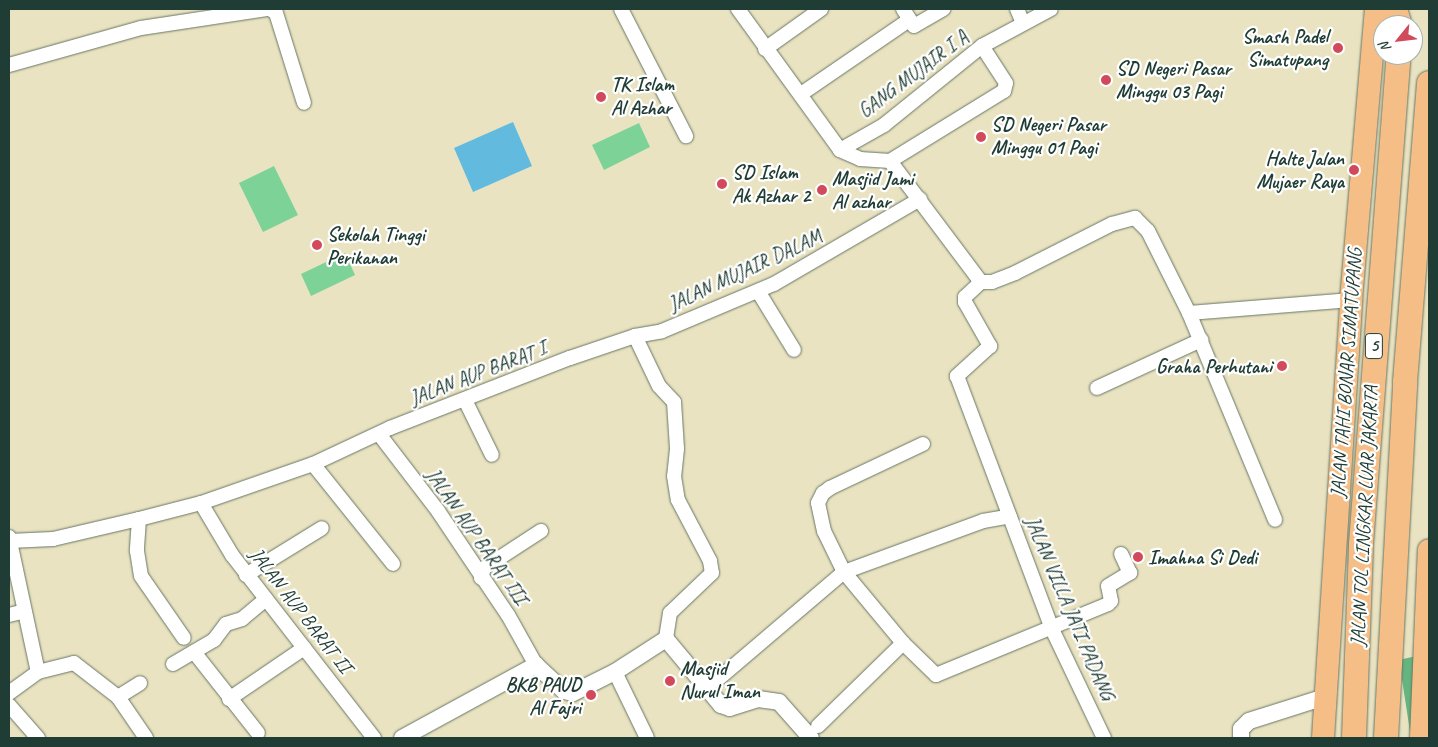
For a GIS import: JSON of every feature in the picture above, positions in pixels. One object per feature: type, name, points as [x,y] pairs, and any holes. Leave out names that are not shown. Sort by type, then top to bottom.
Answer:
[{"type":"highway","name":"JALAN TAHI BONAR SIMATUPANG","points":[[1323,738],[1351,300],[1376,9]]},
{"type":"highway","name":"JALAN TOL LINGKAR LUAR JAKARTA","points":[[1354,738],[1362,526],[1398,65]]},
{"type":"highway","name":"JALAN TOL LINGKAR LUAR JAKARTA","points":[[1386,738],[1405,382],[1429,83]]},
{"type":"highway","points":[[1421,738],[1429,550]]},
{"type":"street","points":[[9,65],[141,28],[269,9],[276,13],[304,103]]},
{"type":"street","points":[[621,9],[686,136]]},
{"type":"street","points":[[738,9],[765,49],[801,94],[840,150],[860,159],[890,161],[1004,91],[1006,83],[982,46]]},
{"type":"street","points":[[765,49],[821,9]]},
{"type":"street","points":[[801,94],[906,14],[914,26],[919,25],[944,9]]},
{"type":"street","points":[[1017,9],[1024,23]]},
{"type":"street","name":"GANG MUJAIR I A","points":[[840,150],[884,125],[982,46],[1051,9]]},
{"type":"street","points":[[890,161],[981,282]]},
{"type":"street","name":"JALAN MUJAIR DALAM","points":[[635,336],[662,331],[758,291],[848,244],[920,199]]},
{"type":"street","points":[[1010,516],[957,376],[990,346],[965,302],[965,297],[981,282],[992,282],[1015,273],[1112,224],[1134,218],[1148,231],[1189,313],[1275,520]]},
{"type":"street","points":[[758,291],[794,350]]},
{"type":"street","points":[[1189,313],[1351,300]]},
{"type":"street","points":[[402,738],[536,665],[569,693],[615,672],[666,638],[670,613],[712,573],[712,567],[678,500],[674,476],[677,449],[674,402],[659,386],[635,336]]},
{"type":"street","name":"JALAN AUP BARAT I","points":[[9,540],[53,538],[201,503],[313,464],[379,434],[635,336]]},
{"type":"street","points":[[1097,388],[1200,340]]},
{"type":"street","points":[[465,400],[492,455]]},
{"type":"street","name":"JALAN AUP BARAT III","points":[[379,434],[438,511],[536,665]]},
{"type":"street","points":[[923,444],[823,493],[818,503],[821,521],[844,572],[903,643],[936,675],[1052,628],[1110,602],[1108,586],[1130,573],[1121,554]]},
{"type":"street","points":[[313,464],[393,564]]},
{"type":"street","name":"JALAN AUP BARAT II","points":[[201,503],[246,575],[374,738]]},
{"type":"street","name":"JALAN VILLA JATI PADANG","points":[[844,572],[983,521],[1010,516],[1052,628],[1104,738]]},
{"type":"street","points":[[139,519],[137,551],[141,576],[184,638]]},
{"type":"street","points":[[246,575],[322,528]]},
{"type":"street","points":[[481,578],[484,568],[541,531]]},
{"type":"street","points":[[9,540],[38,672]]},
{"type":"street","points":[[717,680],[844,572]]},
{"type":"street","points":[[173,664],[220,635],[226,624],[242,619],[266,599]]},
{"type":"street","points":[[9,615],[24,611]]},
{"type":"street","points":[[666,638],[717,702],[730,708],[758,699],[779,702],[815,732],[903,643]]},
{"type":"street","points":[[229,698],[304,648]]},
{"type":"street","points":[[194,652],[258,733]]},
{"type":"street","points":[[9,693],[38,672],[74,663],[118,697],[146,738]]},
{"type":"street","points":[[615,672],[642,737]]},
{"type":"street","points":[[118,697],[140,683]]},
{"type":"street","points":[[1241,738],[1241,729],[1249,721],[1325,697]]},
{"type":"street","points":[[11,712],[38,738]]},
{"type":"green space","points":[[639,123],[650,147],[604,170],[592,145]]},
{"type":"green space","points":[[274,166],[298,215],[263,232],[239,183]]},
{"type":"green space","points":[[345,253],[355,275],[311,296],[301,274]]},
{"type":"green space","points":[[1429,653],[1411,738],[1399,660]]},
{"type":"water","points":[[513,122],[532,166],[473,192],[454,148]]},
{"type":"place","name":"Smash Padel Simatupang","points":[[1338,48]]},
{"type":"place","name":"SD Negeri Pasar Minggu 03 Pagi","points":[[1106,80]]},
{"type":"place","name":"TK Islam Al Azhar","points":[[601,97]]},
{"type":"place","name":"SD Negeri Pasar Minggu 01 Pagi","points":[[981,137]]},
{"type":"place","name":"Halte Jalan Mujaer Raya","points":[[1354,170]]},
{"type":"place","name":"SD Islam Ak Azhar 2","points":[[722,184]]},
{"type":"place","name":"Masjid Jami Al azhar","points":[[822,190]]},
{"type":"place","name":"Sekolah Tinggi Perikanan","points":[[317,245]]},
{"type":"place","name":"Graha Perhutani","points":[[1282,366]]},
{"type":"place","name":"Imahna Si Dedi","points":[[1138,557]]},
{"type":"place","name":"Masjid Nurul Iman","points":[[670,681]]},
{"type":"place","name":"BKB PAUD Al Fajri","points":[[591,695]]}]
